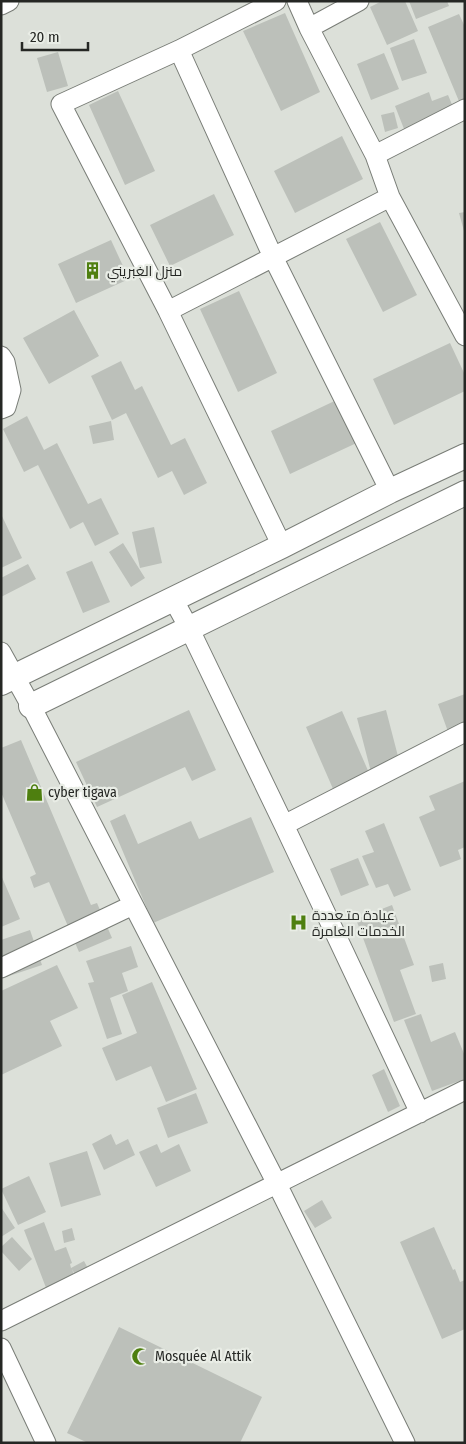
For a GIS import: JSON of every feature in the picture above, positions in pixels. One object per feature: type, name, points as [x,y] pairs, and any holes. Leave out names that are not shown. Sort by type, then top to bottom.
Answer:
[{"type":"street","points":[[1,5],[9,1]]},
{"type":"street","points":[[276,1],[179,50],[61,104],[168,311],[282,546]]},
{"type":"street","points":[[297,1],[375,155],[390,197],[465,336]]},
{"type":"street","points":[[309,28],[359,1]]},
{"type":"street","points":[[179,50],[273,257],[390,491]]},
{"type":"street","points":[[375,155],[465,109]]},
{"type":"street","points":[[168,311],[390,197]]},
{"type":"street","points":[[1,356],[5,362],[11,390],[6,407],[1,410]]},
{"type":"street","points":[[8,680],[390,491],[465,456]]},
{"type":"street","points":[[31,706],[465,493]]},
{"type":"street","points":[[173,599],[189,628],[284,824],[420,1113]]},
{"type":"street","points":[[1,652],[8,680],[31,706],[277,1184],[405,1443]]},
{"type":"street","points":[[284,824],[465,732]]},
{"type":"street","points":[[1,968],[134,905]]},
{"type":"street","points":[[1,1321],[465,1090]]},
{"type":"street","points":[[1,1348],[46,1443]]},
{"type":"building","points":[[382,1],[405,1],[418,31],[387,45],[370,7]]},
{"type":"building","points":[[409,1],[447,1],[449,6],[416,19]]},
{"type":"building","points":[[285,13],[320,92],[281,111],[243,31]]},
{"type":"building","points":[[459,14],[465,27],[465,105],[461,106],[428,27]]},
{"type":"building","points":[[414,39],[427,73],[402,81],[390,48]]},
{"type":"building","points":[[58,52],[68,86],[47,92],[37,58]]},
{"type":"building","points":[[384,53],[399,89],[371,100],[357,64]]},
{"type":"building","points":[[118,91],[155,171],[125,185],[89,105]]},
{"type":"building","points":[[429,92],[432,101],[448,95],[456,114],[406,134],[395,106]]},
{"type":"building","points":[[394,112],[398,128],[385,132],[381,115]]},
{"type":"building","points":[[342,136],[363,179],[295,213],[274,171]]},
{"type":"building","points":[[214,194],[234,235],[170,266],[150,225]]},
{"type":"building","points":[[465,212],[465,231],[464,231],[459,213]]},
{"type":"building","points":[[380,222],[417,295],[383,312],[346,239]]},
{"type":"building","name":"منزل الغبريني","points":[[111,240],[129,279],[76,303],[58,264]]},
{"type":"building","points":[[239,291],[277,373],[238,392],[200,309]]},
{"type":"building","points":[[74,310],[99,356],[49,384],[23,338]]},
{"type":"building","points":[[450,343],[465,375],[465,391],[394,425],[373,379]]},
{"type":"building","points":[[121,361],[135,390],[142,386],[171,445],[185,438],[207,483],[184,495],[172,471],[158,478],[126,413],[112,420],[91,376]]},
{"type":"building","points":[[343,397],[363,440],[290,474],[271,431]]},
{"type":"building","points":[[27,416],[44,450],[57,443],[88,504],[101,498],[119,534],[95,546],[83,522],[70,529],[38,465],[24,472],[3,429]]},
{"type":"building","points":[[111,421],[114,440],[93,444],[89,426]]},
{"type":"building","points":[[1,514],[22,558],[1,568]]},
{"type":"building","points":[[154,527],[162,563],[140,568],[132,532]]},
{"type":"building","points":[[123,543],[145,578],[131,587],[109,552]]},
{"type":"building","points":[[92,561],[110,602],[83,613],[66,572]]},
{"type":"building","points":[[28,564],[36,579],[1,597],[1,578]]},
{"type":"building","points":[[465,694],[465,735],[451,740],[438,704]]},
{"type":"building","points":[[189,710],[216,770],[192,781],[185,767],[97,807],[76,762]]},
{"type":"building","points":[[386,710],[400,764],[371,772],[357,718]]},
{"type":"building","points":[[342,711],[373,782],[337,798],[306,727]]},
{"type":"building","points":[[21,740],[91,905],[97,903],[112,938],[79,952],[49,882],[34,888],[30,877],[36,874],[1,792],[1,748]]},
{"type":"building","points":[[465,781],[465,847],[458,850],[461,859],[440,867],[419,817],[435,810],[429,796]]},
{"type":"building","points":[[125,814],[138,844],[191,821],[199,839],[251,817],[274,872],[153,923],[110,821]]},
{"type":"building","points":[[384,823],[411,890],[394,897],[388,884],[376,888],[362,856],[374,852],[365,831]]},
{"type":"building","points":[[358,858],[369,885],[341,896],[330,869]]},
{"type":"building","points":[[1,875],[20,919],[1,927]]},
{"type":"building","points":[[392,905],[414,965],[400,970],[416,1014],[394,1022],[356,919]]},
{"type":"building","points":[[30,930],[42,965],[6,977],[1,963],[1,940]]},
{"type":"building","points":[[131,946],[138,967],[122,973],[128,991],[110,998],[122,1034],[107,1039],[88,983],[94,982],[86,961]]},
{"type":"building","points":[[443,963],[446,979],[432,982],[429,966]]},
{"type":"building","points":[[57,965],[78,1008],[50,1021],[62,1046],[1,1075],[1,991]]},
{"type":"building","points":[[152,982],[197,1089],[166,1102],[151,1066],[116,1081],[102,1048],[137,1033],[122,995]]},
{"type":"building","points":[[421,1014],[431,1042],[455,1032],[465,1056],[465,1079],[432,1091],[404,1020]]},
{"type":"building","points":[[384,1069],[400,1106],[388,1112],[372,1075]]},
{"type":"building","points":[[196,1093],[208,1123],[168,1138],[157,1108]]},
{"type":"building","points":[[111,1134],[116,1145],[128,1139],[135,1155],[104,1170],[92,1144]]},
{"type":"building","points":[[157,1144],[161,1153],[179,1144],[191,1171],[156,1187],[139,1152]]},
{"type":"building","points":[[87,1151],[101,1195],[61,1207],[49,1163]]},
{"type":"building","points":[[29,1176],[46,1212],[18,1225],[1,1189]]},
{"type":"building","points":[[322,1200],[332,1218],[315,1228],[304,1211]]},
{"type":"building","points":[[1,1207],[15,1228],[1,1237]]},
{"type":"building","points":[[44,1222],[55,1251],[66,1247],[72,1263],[70,1264],[71,1268],[84,1261],[92,1276],[79,1283],[72,1269],[76,1281],[48,1293],[24,1230]]},
{"type":"building","points":[[434,1227],[460,1282],[465,1280],[465,1329],[442,1339],[400,1242]]},
{"type":"building","points":[[72,1228],[75,1240],[64,1243],[62,1231]]},
{"type":"building","points":[[12,1237],[32,1259],[19,1271],[1,1251],[1,1247]]},
{"type":"building","name":"Mosquée Al Attik","points":[[119,1327],[262,1397],[240,1443],[88,1443],[67,1433]]},
{"type":"place","name":"منزل الغبريني","points":[[93,271]]},
{"type":"place","name":"cyber tigava","points":[[34,792]]},
{"type":"place","name":"عيادة متـعددة الخدمات العامرة","points":[[298,923]]},
{"type":"place","name":"Mosquée Al Attik","points":[[141,1356]]}]
